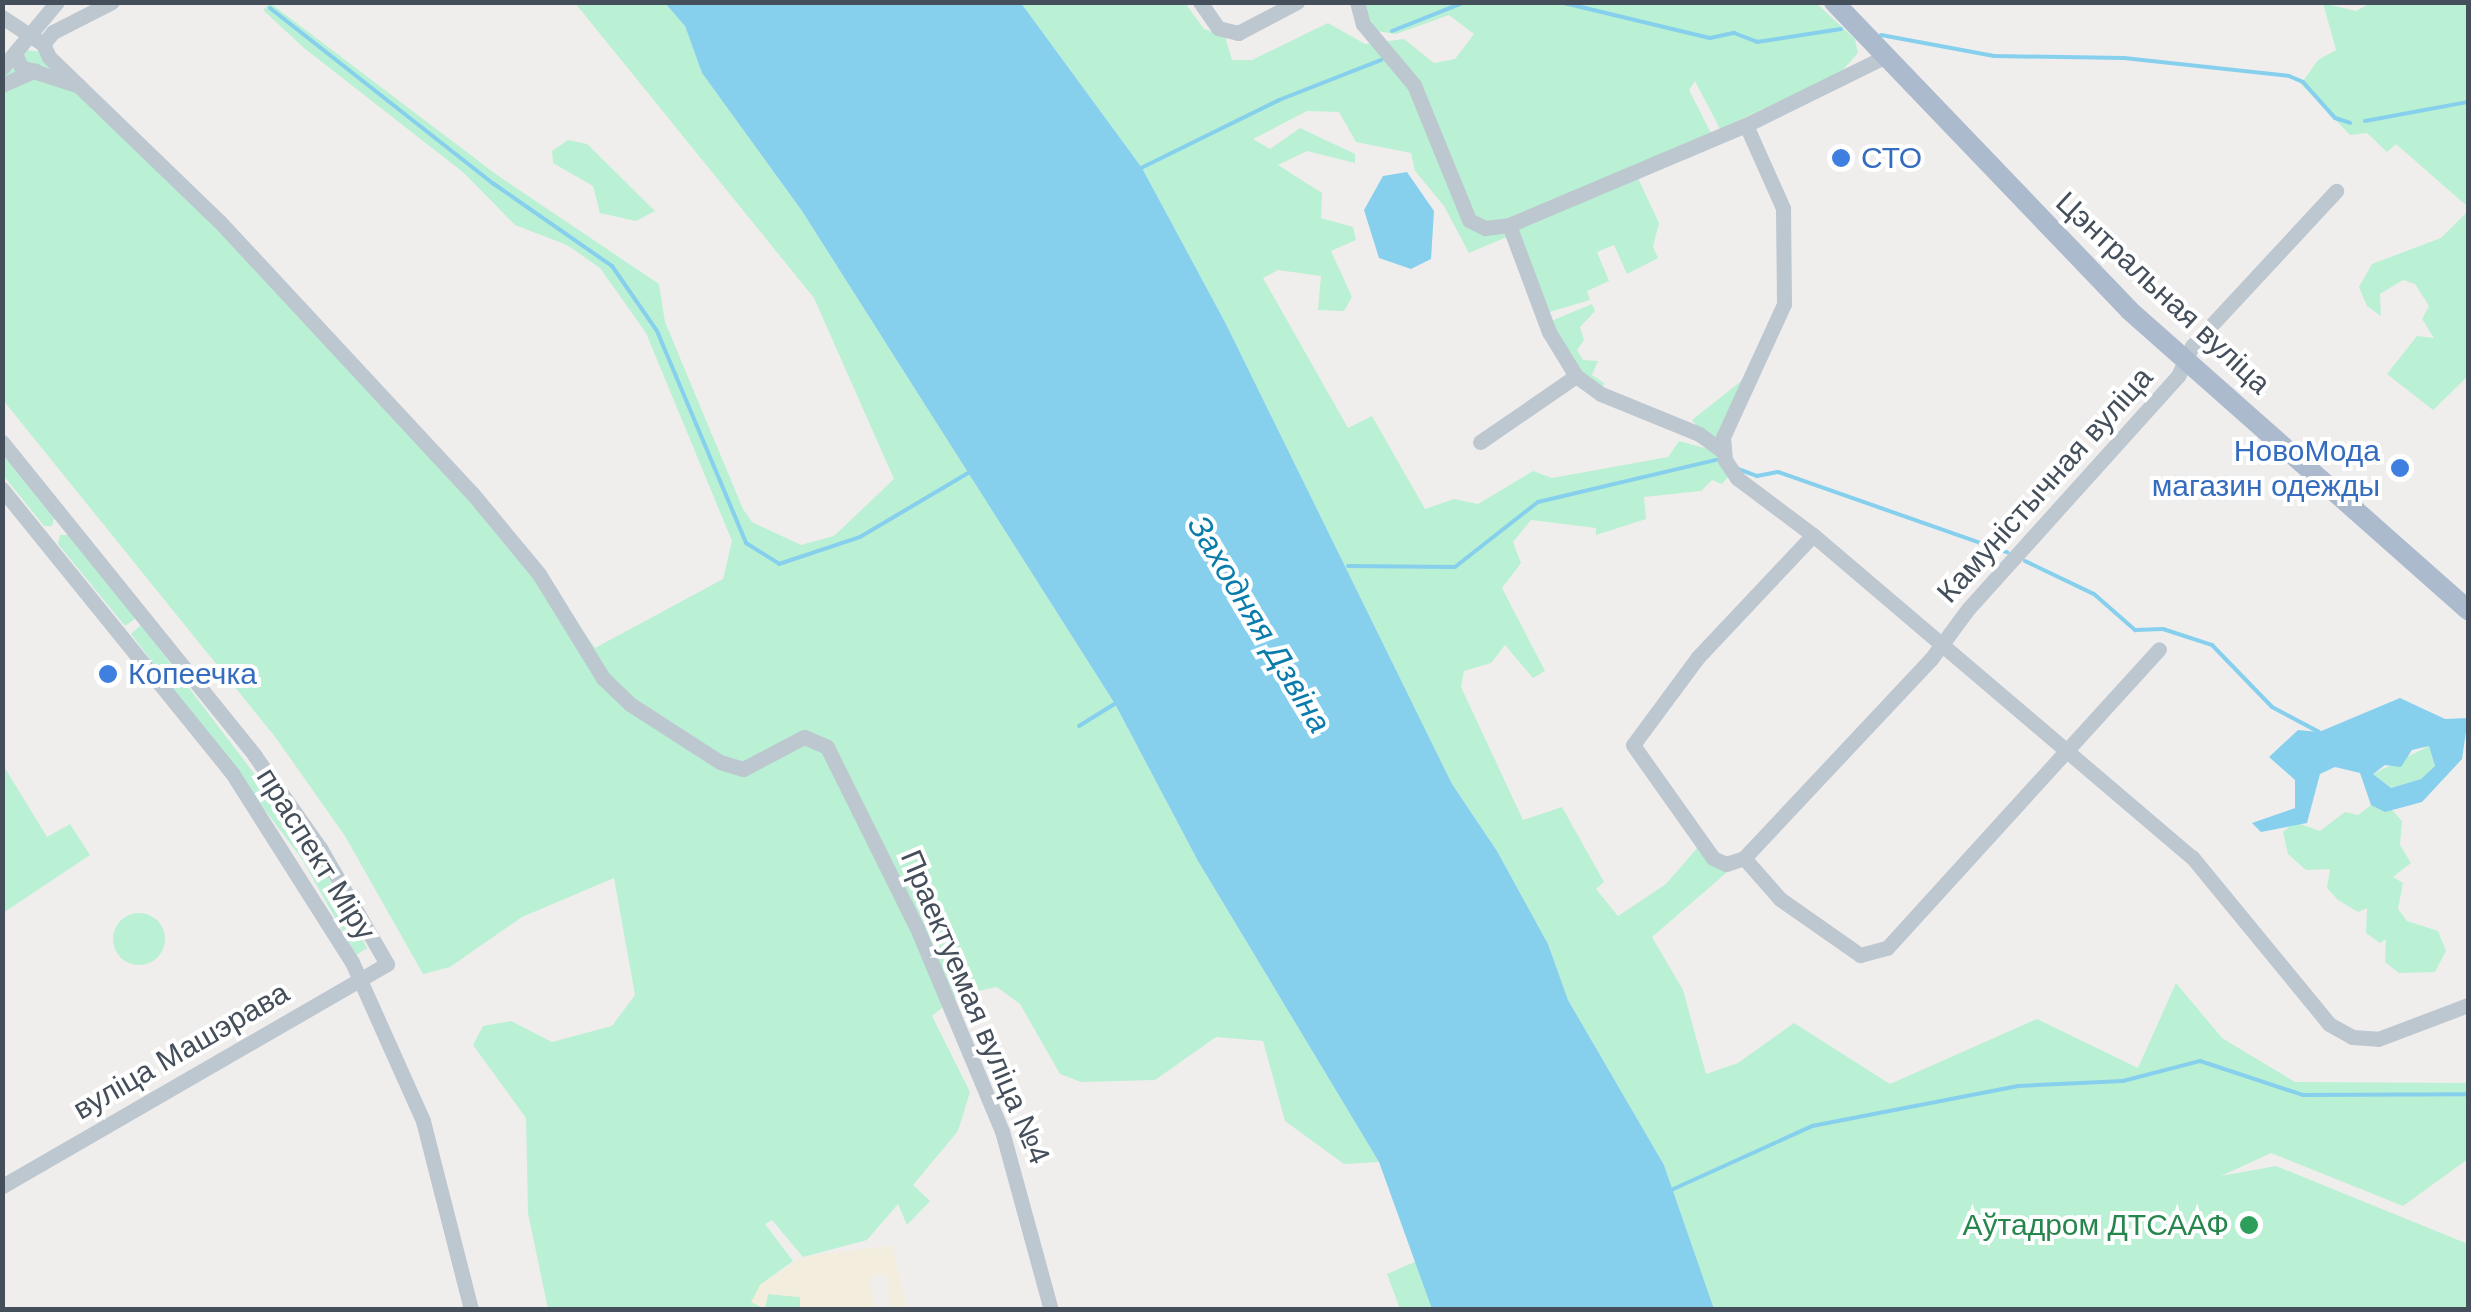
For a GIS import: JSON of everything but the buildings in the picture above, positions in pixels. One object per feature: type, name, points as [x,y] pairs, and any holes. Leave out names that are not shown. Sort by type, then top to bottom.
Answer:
[{"type":"main road","name":"Цэнтральная вуліца","points":[[1834,2],[2090,272],[2468,610]]},
{"type":"street","points":[[2,85],[31,71],[58,2]]},
{"type":"street","points":[[2,68],[15,53],[42,46],[53,32],[112,2]]},
{"type":"street","points":[[1200,2],[1218,28],[1238,32],[1297,2]]},
{"type":"street","points":[[1357,2],[1363,24],[1414,85],[1468,220],[1485,228],[1509,225],[1746,125],[1886,56]]},
{"type":"street","points":[[2,17],[42,46],[81,87]]},
{"type":"street","points":[[15,53],[31,71],[81,87]]},
{"type":"street","name":"Праектуемая вуліца №4","points":[[81,87],[220,222],[472,493],[539,574],[604,678],[630,704],[720,762],[743,769],[793,740],[816,739],[827,747],[885,859],[995,1113],[1033,1226],[1051,1310]]},
{"type":"street","points":[[1509,225],[1549,332],[1576,376],[1600,394],[1699,434],[1722,451],[1784,304],[1782,208],[1746,125]]},
{"type":"street","name":"Камуністычная вуліца","points":[[1744,858],[1942,644],[2336,191]]},
{"type":"street","points":[[1480,442],[1576,376]]},
{"type":"street","name":"праспект Міру","points":[[2,442],[255,756],[320,848],[387,964]]},
{"type":"street","name":"Камуністычная вуліца","points":[[1722,451],[1737,478],[1813,535],[2192,857],[2338,1031],[2361,1040],[2396,1036],[2468,1004]]},
{"type":"street","name":"праспект Міру","points":[[2,489],[232,772],[295,863],[362,979],[422,1121],[471,1310]]},
{"type":"street","points":[[44,540],[67,522]]},
{"type":"street","points":[[1813,535],[1698,657],[1634,740],[1712,858],[1726,864],[1744,858],[1780,899],[1860,955],[1880,953],[2062,748],[2159,649]]},
{"type":"street","name":"вуліца Машэрава","points":[[2,1186],[387,964]]},
{"type":"green space","points":[[270,3],[497,175],[659,284],[665,322],[743,509],[752,522],[801,545],[834,536],[894,479],[814,298],[575,3],[665,3],[685,26],[702,73],[802,211],[1115,704],[1198,861],[1379,1162],[1344,1164],[1285,1121],[1263,1041],[1216,1037],[1155,1080],[1081,1082],[1060,1074],[1020,1004],[997,987],[958,995],[932,1016],[970,1092],[958,1131],[913,1185],[930,1201],[907,1225],[898,1204],[867,1240],[803,1257],[772,1220],[765,1224],[793,1261],[760,1285],[764,1309],[548,1309],[528,1213],[526,1118],[473,1045],[483,1026],[511,1021],[552,1042],[612,1026],[635,995],[614,878],[522,917],[450,967],[423,974],[345,836],[276,738],[3,400],[3,75],[24,50],[54,53],[542,571],[595,648],[723,579],[732,541],[646,333],[600,268],[567,245],[515,225],[464,173],[304,48],[263,10]]},
{"type":"green space","points":[[1021,3],[1185,3],[1204,29],[1225,36],[1232,60],[1252,60],[1328,23],[1365,44],[1404,39],[1434,63],[1455,59],[1474,34],[1449,15],[1396,34],[1376,31],[1361,3],[1816,3],[1855,39],[1858,53],[1840,73],[1720,129],[1695,81],[1689,90],[1711,133],[1496,226],[1461,214],[1509,236],[1469,253],[1444,206],[1415,171],[1411,153],[1356,142],[1339,112],[1307,111],[1253,139],[1270,149],[1300,128],[1355,154],[1355,163],[1307,151],[1278,165],[1322,193],[1321,218],[1353,227],[1356,240],[1331,251],[1352,297],[1344,311],[1318,310],[1321,276],[1278,270],[1263,278],[1348,428],[1372,416],[1425,509],[1454,499],[1478,504],[1533,471],[1552,478],[1668,457],[1679,441],[1719,452],[1692,420],[1745,378],[1726,423],[1728,477],[1722,484],[1712,480],[1701,491],[1644,497],[1646,519],[1596,535],[1596,528],[1531,520],[1513,542],[1521,563],[1502,588],[1545,671],[1533,678],[1505,645],[1491,663],[1464,671],[1461,687],[1523,820],[1562,807],[1604,882],[1596,889],[1618,916],[1666,884],[1699,846],[1732,868],[1652,937],[1683,990],[1706,1074],[1738,1063],[1794,1023],[1890,1084],[2037,1019],[2138,1068],[2176,983],[2222,1038],[2295,1082],[2468,1083],[2468,1159],[2403,1206],[2271,1153],[2221,1176],[2276,1166],[2468,1244],[2468,1309],[1714,1309],[1664,1165],[1568,1000],[1548,944],[1497,851],[1452,784],[1226,324],[1142,168]]},
{"type":"green space","points":[[2323,3],[2356,11],[2371,3],[2468,3],[2468,207],[2396,144],[2387,152],[2367,133],[2350,135],[2301,84],[2318,60],[2336,50]]},
{"type":"green space","points":[[568,140],[587,144],[655,211],[636,221],[600,213],[593,186],[553,163],[552,151]]},
{"type":"green space","points":[[1637,176],[1659,223],[1653,247],[1658,258],[1627,274],[1614,245],[1597,252],[1609,281],[1587,291],[1590,300],[1546,313],[1517,228]]},
{"type":"green space","points":[[2468,211],[2468,376],[2433,410],[2387,374],[2417,336],[2434,338],[2422,319],[2429,306],[2415,284],[2403,280],[2380,294],[2381,316],[2367,306],[2359,287],[2372,264],[2441,238]]},
{"type":"green space","points":[[1592,304],[1595,311],[1580,327],[1584,340],[1577,350],[1583,360],[1598,361],[1592,375],[1604,383],[1602,392],[1588,384],[1551,321]]},
{"type":"green space","points":[[2,454],[54,518],[52,526],[44,526],[3,475]]},
{"type":"green space","points":[[60,535],[69,535],[136,618],[125,626],[58,544]]},
{"type":"green space","points":[[141,625],[314,852],[367,948],[356,955],[302,859],[131,634]]},
{"type":"green space","points":[[2429,746],[2435,766],[2421,779],[2391,788],[2373,774]]},
{"type":"green space","points":[[3,765],[47,837],[70,824],[90,855],[3,913]]},
{"type":"green space","points":[[2371,805],[2392,810],[2402,821],[2400,845],[2411,863],[2393,877],[2403,883],[2398,909],[2407,921],[2438,931],[2446,951],[2435,972],[2399,973],[2385,962],[2386,939],[2380,943],[2366,933],[2367,908],[2358,912],[2338,900],[2327,888],[2330,869],[2306,870],[2288,854],[2283,832],[2294,822],[2320,831],[2345,812],[2358,815]]},
{"type":"green space","points":[[139,913],[157,921],[165,939],[157,957],[139,965],[121,957],[113,939],[121,921]]},
{"type":"green space","points":[[1419,1260],[1432,1309],[1400,1309],[1387,1274]]},
{"type":"green space","points":[[768,1294],[801,1297],[800,1309],[764,1309]]},
{"type":"sand","points":[[892,1245],[907,1309],[890,1309],[887,1275],[875,1274],[869,1281],[876,1309],[800,1309],[800,1297],[768,1294],[765,1309],[751,1302],[760,1285],[803,1257]]},
{"type":"water","name":"Заходняя Дзвіна","points":[[665,3],[1021,3],[1142,168],[1226,324],[1452,784],[1497,851],[1548,944],[1568,1000],[1664,1165],[1714,1309],[1432,1309],[1379,1162],[1198,861],[1115,704],[802,211],[702,73],[685,26]]},
{"type":"water","points":[[1407,172],[1434,211],[1431,259],[1411,269],[1379,258],[1364,210],[1383,176]]},
{"type":"water","points":[[2400,698],[2445,719],[2468,718],[2462,759],[2422,802],[2385,812],[2371,805],[2360,773],[2335,767],[2320,774],[2307,823],[2261,832],[2252,823],[2295,808],[2295,780],[2269,757],[2298,730],[2319,732]],"holes":[[[2429,746],[2435,766],[2421,779],[2391,788],[2373,774],[2385,765],[2401,767],[2412,750]]]},
{"type":"waterway","points":[[1392,31],[1465,2]]},
{"type":"waterway","points":[[1560,2],[1710,38],[1734,33],[1757,42],[1841,29]]},
{"type":"waterway","points":[[270,8],[494,184],[612,266],[657,331],[746,543],[779,564],[860,537],[970,472]]},
{"type":"waterway","points":[[1881,35],[1994,56],[2124,58],[2289,76],[2303,82],[2335,118],[2350,123]]},
{"type":"waterway","points":[[1139,169],[1279,100],[1381,60]]},
{"type":"waterway","points":[[2365,121],[2468,102]]},
{"type":"waterway","points":[[1348,566],[1455,567],[1538,502],[1716,460]]},
{"type":"waterway","points":[[1738,469],[1757,476],[1778,472],[2007,552]]},
{"type":"waterway","points":[[2025,561],[2094,594],[2135,630],[2163,629],[2212,645],[2272,707],[2319,732]]},
{"type":"waterway","points":[[1079,726],[1116,703]]},
{"type":"waterway","points":[[1669,1191],[1812,1126],[2018,1086],[2123,1081],[2200,1061],[2303,1095],[2468,1094]]},
{"type":"place","name":"СТО","points":[[1841,158]]},
{"type":"place","name":"НовоМода магазин одежды","points":[[2400,468]]},
{"type":"place","name":"Копеечка","points":[[108,674]]},
{"type":"place","name":"Аўтадром ДТСААФ","points":[[2249,1225]]}]
